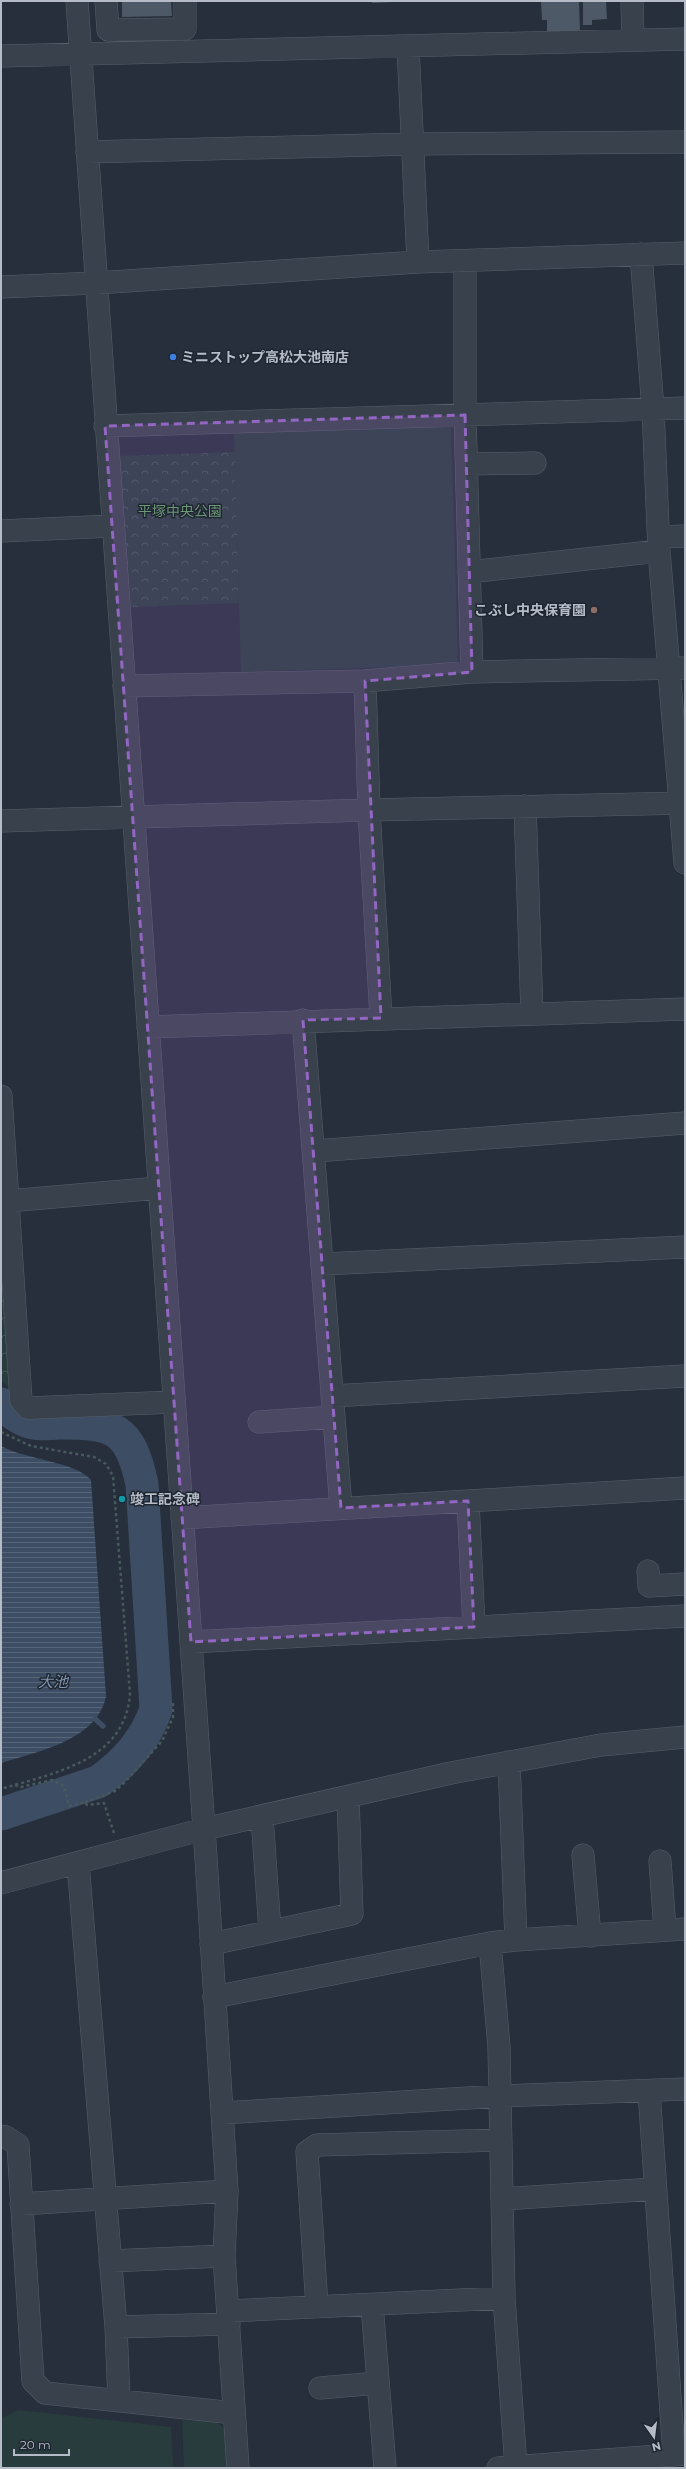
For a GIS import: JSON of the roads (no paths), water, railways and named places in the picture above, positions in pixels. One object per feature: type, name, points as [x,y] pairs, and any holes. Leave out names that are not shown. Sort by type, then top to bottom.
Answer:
[{"type":"street","points":[[77,1],[105,426],[134,817],[204,1829],[227,2191],[224,2256],[238,2468]]},
{"type":"street","points":[[106,1],[108,30],[185,29],[185,1]]},
{"type":"street","points":[[632,1],[633,39]]},
{"type":"street","points":[[1,56],[633,39],[685,39]]},
{"type":"street","points":[[408,46],[418,262]]},
{"type":"street","points":[[87,152],[412,144],[685,142]]},
{"type":"street","points":[[1,287],[96,283],[418,262],[685,253]]},
{"type":"street","points":[[641,254],[652,409],[659,544],[677,668],[685,863]]},
{"type":"street","points":[[465,261],[465,415],[472,672]]},
{"type":"street","points":[[105,426],[685,408]]},
{"type":"street","points":[[467,464],[535,463]]},
{"type":"street","points":[[1,531],[112,526]]},
{"type":"street","points":[[469,572],[659,544],[685,536]]},
{"type":"street","points":[[124,686],[365,681],[472,672],[677,668]]},
{"type":"street","points":[[365,681],[369,810],[381,1018]]},
{"type":"street","points":[[1,822],[369,810],[682,803]]},
{"type":"street","points":[[525,806],[532,1013]]},
{"type":"street","points":[[148,1027],[303,1020],[685,1009]]},
{"type":"street","points":[[303,1020],[341,1508]]},
{"type":"street","points":[[1,1096],[21,1400],[28,1408],[174,1402]]},
{"type":"street","points":[[314,1151],[685,1123]]},
{"type":"street","points":[[8,1201],[159,1188]]},
{"type":"street","points":[[323,1264],[685,1247]]},
{"type":"street","points":[[259,1422],[333,1406],[685,1376]]},
{"type":"street","points":[[182,1518],[685,1488]]},
{"type":"street","points":[[468,1501],[474,1627]]},
{"type":"street","points":[[648,1570],[649,1586],[685,1584]]},
{"type":"street","points":[[191,1642],[685,1616]]},
{"type":"street","points":[[1,1883],[204,1829],[509,1762],[601,1745],[685,1737]]},
{"type":"street","points":[[509,1762],[516,1940]]},
{"type":"street","points":[[211,1944],[352,1914],[348,1797]]},
{"type":"street","points":[[262,1816],[270,1931]]},
{"type":"street","points":[[582,1855],[590,1936]]},
{"type":"street","points":[[214,1997],[516,1940],[675,1930],[660,1861]]},
{"type":"street","points":[[78,1863],[104,2199],[116,2327],[119,2401]]},
{"type":"street","points":[[490,1944],[501,2096],[507,2467],[601,2464],[679,2454],[654,2189],[649,2091]]},
{"type":"street","points":[[222,2113],[501,2096],[685,2089]]},
{"type":"street","points":[[1,2136],[6,2137],[18,2145],[33,2381],[45,2393],[234,2413]]},
{"type":"street","points":[[317,2307],[307,2152],[317,2145],[501,2140]]},
{"type":"street","points":[[502,2199],[654,2189]]},
{"type":"street","points":[[21,2204],[227,2191]]},
{"type":"street","points":[[110,2261],[224,2256]]},
{"type":"street","points":[[116,2327],[317,2307],[504,2298]]},
{"type":"street","points":[[372,2305],[385,2468]]},
{"type":"street","points":[[320,2388],[378,2383]]},
{"type":"water","name":"大池","points":[[1,1446],[74,1469],[84,1474],[91,1480],[106,1696],[101,1711],[79,1734],[48,1749],[1,1763]]},
{"type":"waterway","points":[[1,1404],[20,1418],[33,1423],[79,1423],[107,1428],[117,1432],[125,1440],[132,1451],[142,1484],[156,1709],[146,1731],[133,1750],[117,1767],[98,1782],[1,1814]]},
{"type":"waterway","points":[[95,1719],[103,1726]]},
{"type":"waterway","points":[[124,1744],[132,1751]]},
{"type":"place","name":"ミニストップ高松大池南店","points":[[173,357]]},
{"type":"place","name":"こぶし中央保育園","points":[[594,610]]},
{"type":"place","name":"竣工記念碑","points":[[122,1499]]},
{"type":"park label","name":"平塚中央公園","points":[[180,511]]}]
